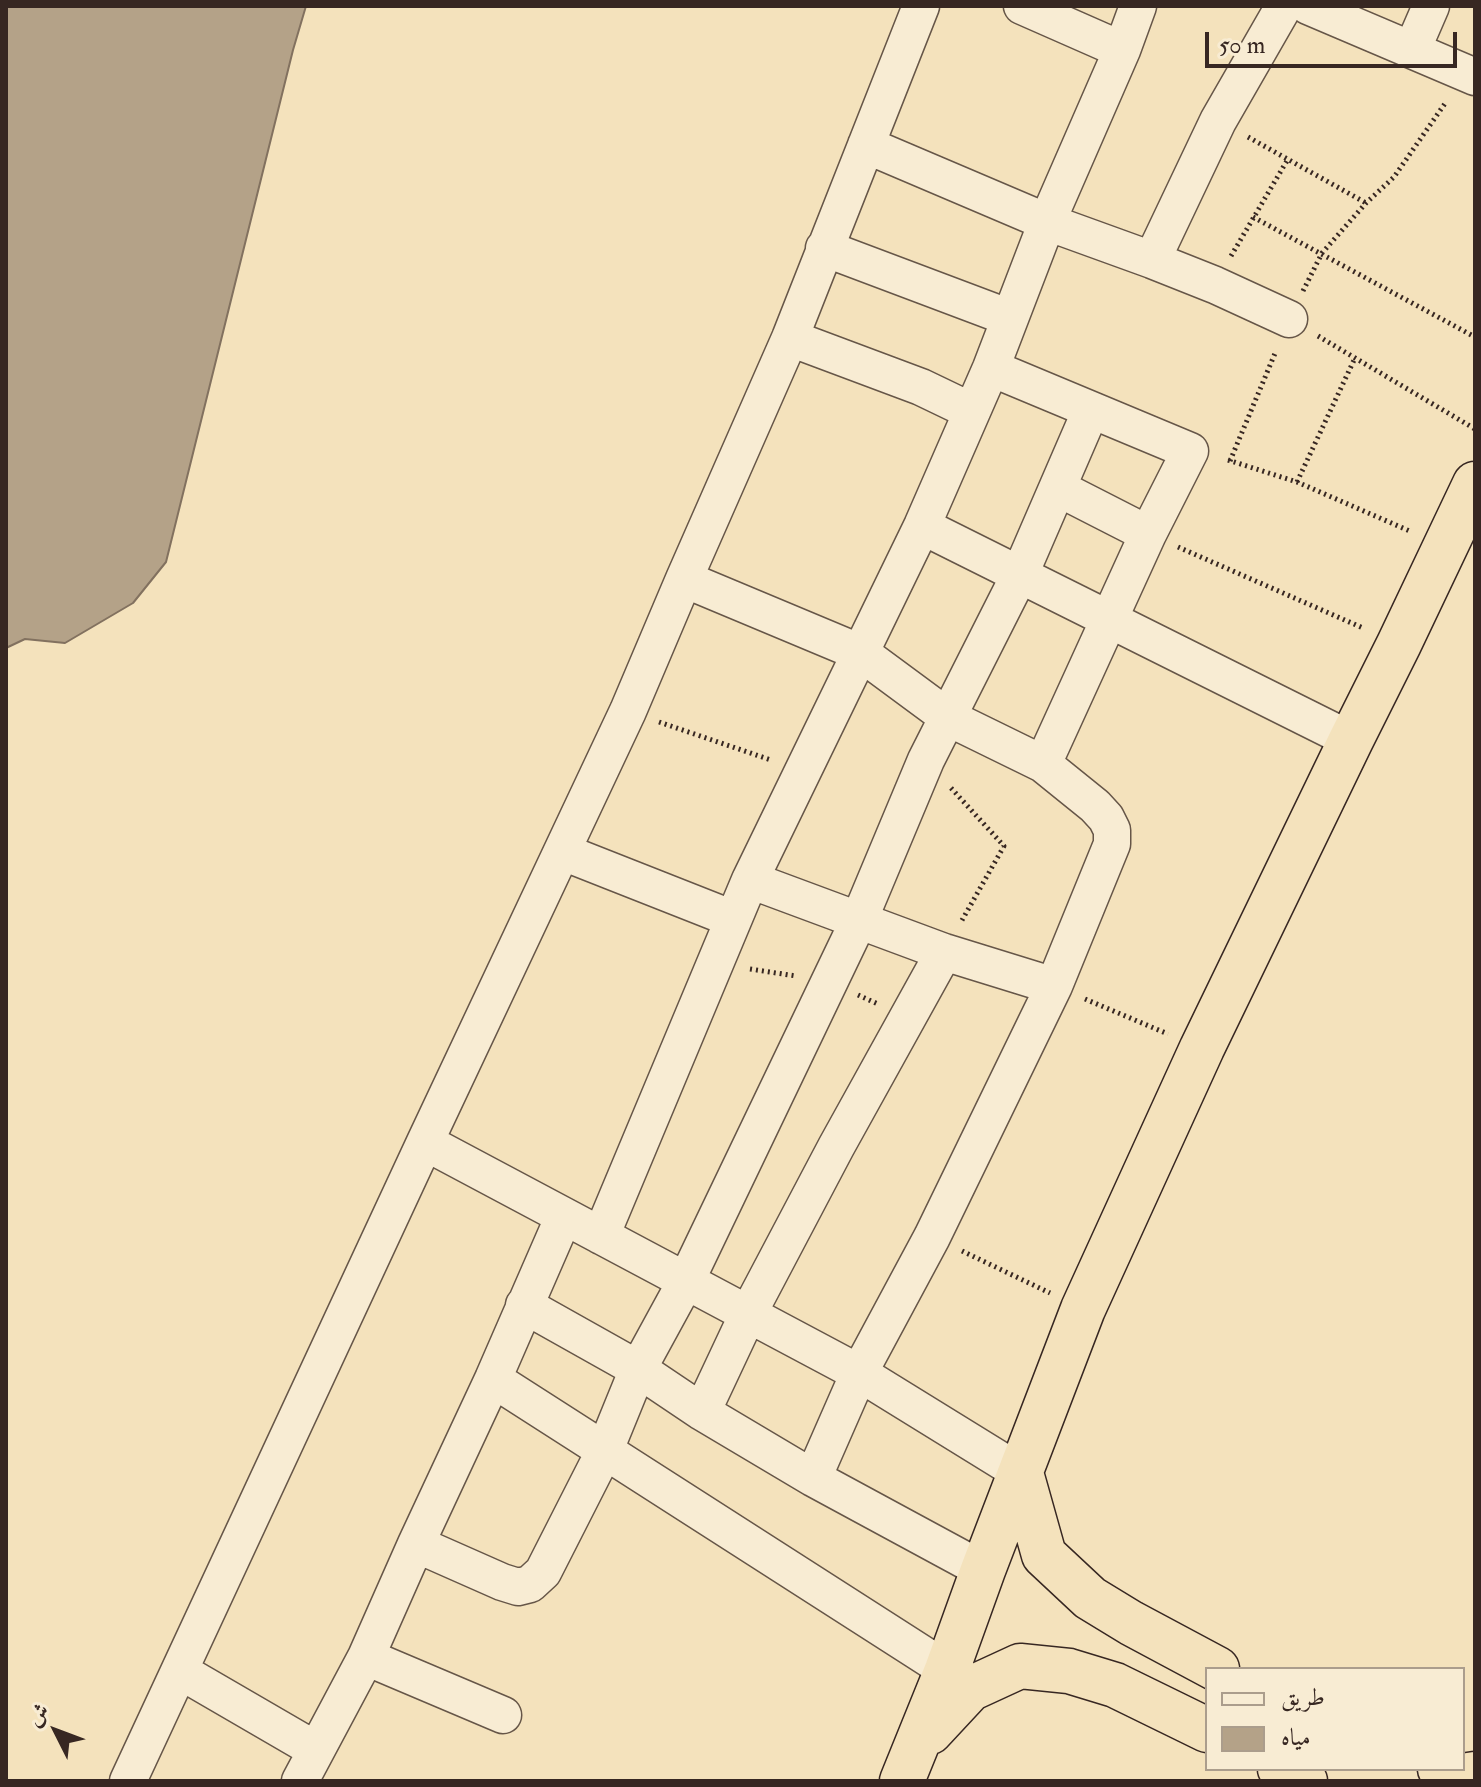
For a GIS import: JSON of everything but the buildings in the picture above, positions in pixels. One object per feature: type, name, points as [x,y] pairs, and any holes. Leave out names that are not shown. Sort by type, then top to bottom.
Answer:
[{"type":"highway","points":[[908,1766],[1083,1309],[1202,1048],[1475,484]]},
{"type":"highway","points":[[1021,1473],[1044,1555],[1090,1598],[1213,1667]]},
{"type":"highway","points":[[908,1766],[970,1689],[1020,1666],[1069,1671],[1115,1685],[1205,1729]]},
{"type":"highway","points":[[1284,1771],[1305,1781]]},
{"type":"highway","points":[[1446,1771],[1462,1776],[1475,1774]]},
{"type":"street","points":[[128,1781],[628,711],[790,338],[921,6]]},
{"type":"street","points":[[1022,6],[1122,50]]},
{"type":"street","points":[[601,1236],[750,880],[922,526],[991,368],[1047,222],[1138,6]]},
{"type":"street","points":[[1152,260],[1218,121],[1284,6]]},
{"type":"street","points":[[1308,6],[1470,75]]},
{"type":"street","points":[[1412,50],[1431,6]]},
{"type":"street","points":[[866,145],[1047,222],[1215,285],[1289,319]]},
{"type":"street","points":[[824,248],[1010,318]]},
{"type":"street","points":[[790,338],[921,387],[971,411]]},
{"type":"street","points":[[991,368],[1190,451],[1148,534],[1043,764]]},
{"type":"street","points":[[416,1544],[518,1587],[530,1584],[543,1572],[605,1450],[638,1369],[686,1281],[859,920],[926,760],[1020,574],[1091,410]]},
{"type":"street","points":[[1058,488],[1148,534]]},
{"type":"street","points":[[922,526],[1351,740]]},
{"type":"street","points":[[684,579],[861,653],[949,718],[1043,764],[1095,806],[1112,830],[1112,844],[1054,986],[932,1237],[859,1373],[813,1478]]},
{"type":"street","points":[[563,852],[733,919]]},
{"type":"street","points":[[750,880],[944,952],[1054,986]]},
{"type":"street","points":[[702,1412],[748,1314],[944,952]]},
{"type":"street","points":[[425,1142],[859,1373],[1021,1473]]},
{"type":"street","points":[[180,1671],[308,1766],[366,1657],[564,1216]]},
{"type":"street","points":[[524,1305],[638,1369],[702,1412],[813,1478],[983,1570]]},
{"type":"street","points":[[493,1379],[947,1670]]},
{"type":"street","points":[[366,1657],[503,1715]]},
{"type":"path","points":[[1322,253],[1366,203],[1394,177],[1470,75]]},
{"type":"path","points":[[1218,121],[1366,203]]},
{"type":"path","points":[[1215,285],[1288,159]]},
{"type":"path","points":[[1253,217],[1475,337]]},
{"type":"path","points":[[1230,461],[1289,319],[1475,429]]},
{"type":"path","points":[[1297,482],[1355,358]]},
{"type":"path","points":[[1190,451],[1297,482],[1446,546]]},
{"type":"path","points":[[1148,534],[1399,644]]},
{"type":"path","points":[[628,711],[803,771]]},
{"type":"path","points":[[926,760],[1004,846],[944,952]]},
{"type":"path","points":[[716,964],[829,981],[908,1018]]},
{"type":"path","points":[[1054,986],[1202,1048]]},
{"type":"path","points":[[932,1237],[1083,1309]]},
{"type":"water","points":[[6,6],[306,6],[166,562],[133,603],[65,643],[25,639],[6,648]]}]
